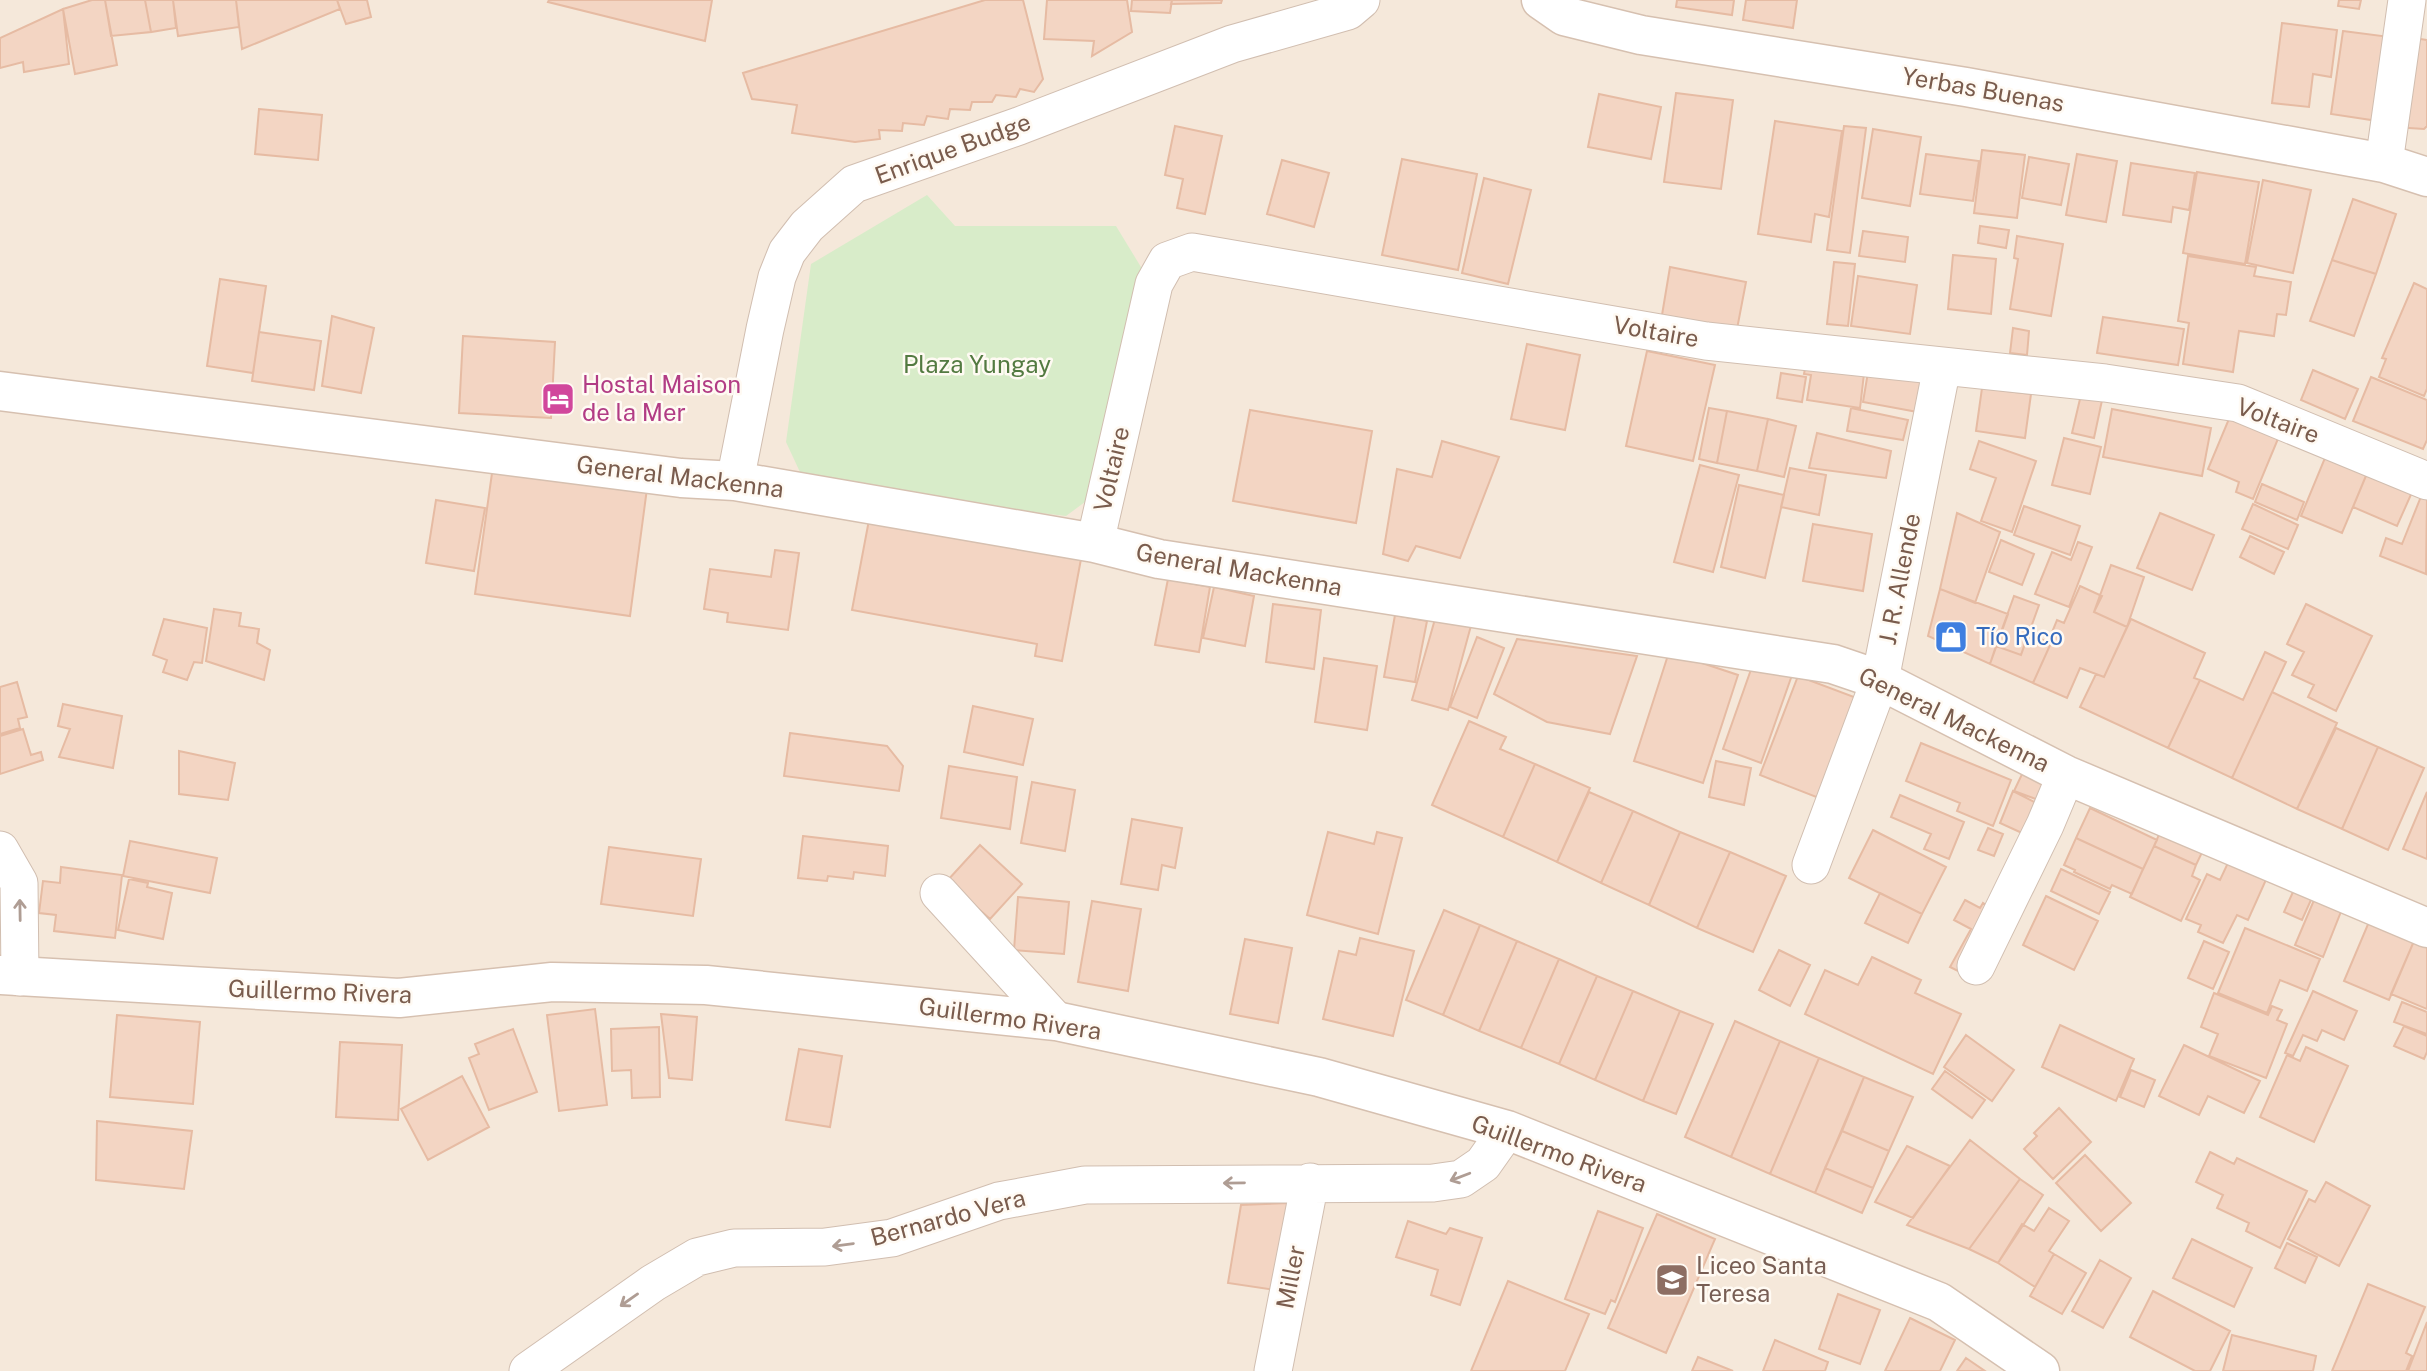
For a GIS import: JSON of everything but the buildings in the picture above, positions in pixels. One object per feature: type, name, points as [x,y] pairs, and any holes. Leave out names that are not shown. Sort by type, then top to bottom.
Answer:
[{"type":"street","name":"Enrique Budge","points":[[735,481],[765,329],[777,277],[787,252],[807,226],[855,184],[1019,126],[1232,44],[1348,11],[1361,0]]},
{"type":"street","name":"Yerbas Buenas","points":[[1541,0],[1564,16],[1641,35],[1966,87],[2384,163],[2427,177]]},
{"type":"street","points":[[2384,163],[2407,0]]},
{"type":"street","name":"Voltaire","points":[[1096,543],[1154,284],[1167,261],[1192,251],[1706,341],[2105,383],[2238,403],[2427,481]]},
{"type":"street","name":"J. R. Allende","points":[[1811,865],[1880,680],[1942,367]]},
{"type":"street","name":"General Mackenna","points":[[0,391],[681,478],[735,481],[1096,543],[1159,559],[1833,664],[1880,680],[2066,775],[2427,928]]},
{"type":"street","points":[[1976,966],[2045,825],[2066,775]]},
{"type":"street","points":[[0,850],[19,883],[10,976]]},
{"type":"street","points":[[939,892],[1056,1021]]},
{"type":"street","name":"Guillermo Rivera","points":[[10,976],[399,998],[552,982],[706,985],[1056,1021],[1319,1077],[1507,1130],[1939,1302],[2040,1371]]},
{"type":"street","name":"Bernardo Vera","points":[[528,1371],[653,1283],[697,1257],[734,1248],[825,1247],[892,1238],[999,1201],[1085,1185],[1433,1183],[1461,1179],[1483,1164],[1507,1130]]},
{"type":"street","name":"Miller","points":[[1272,1371],[1310,1182]]},
{"type":"shaded area","points":[[0,0],[2427,0],[2427,1371],[0,1371]]},
{"type":"green space","name":"Plaza Yungay","points":[[927,195],[955,226],[1116,226],[1144,272],[1089,499],[1066,516],[806,485],[786,442],[811,264]]},
{"type":"place","name":"Hostal Maison de la Mer","points":[[558,399]]},
{"type":"place","name":"Tío Rico","points":[[1951,637]]},
{"type":"place","name":"Liceo Santa Teresa","points":[[1672,1280]]}]
